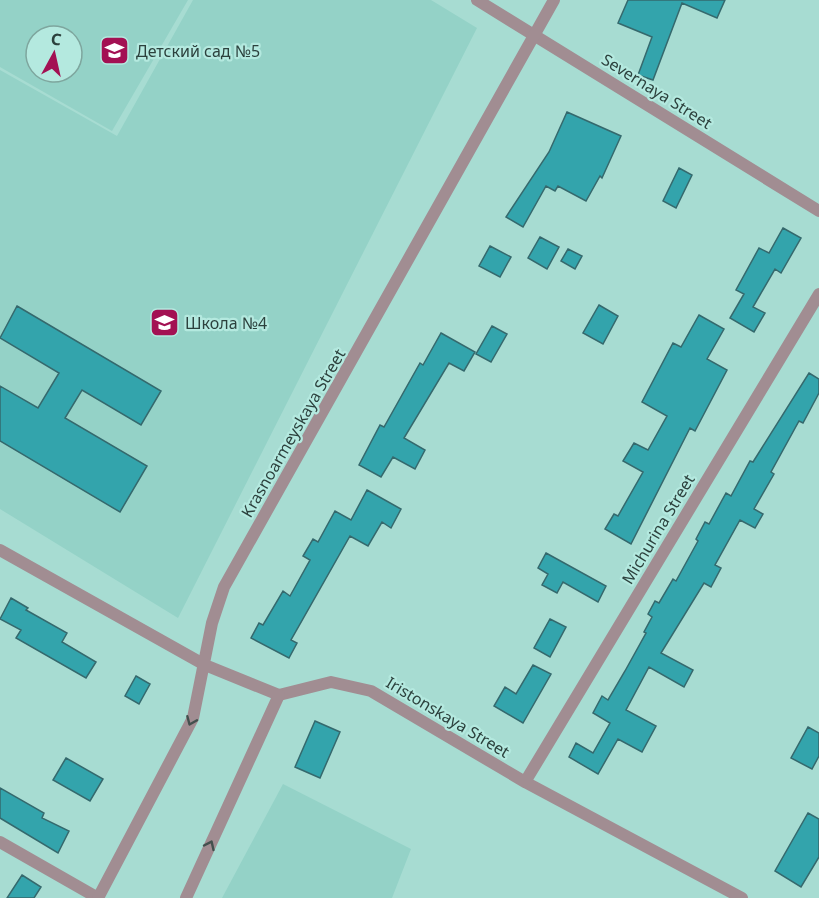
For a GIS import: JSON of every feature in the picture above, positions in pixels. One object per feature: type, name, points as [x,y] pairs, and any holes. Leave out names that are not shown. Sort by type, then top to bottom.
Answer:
[{"type":"street","name":"Severnaya Street","points":[[477,0],[534,33],[819,211]]},
{"type":"street","name":"Krasnoarmeyskaya Street","points":[[98,898],[193,718],[213,623],[224,588],[554,0]]},
{"type":"street","name":"Michurina Street","points":[[525,782],[819,294]]},
{"type":"street","points":[[0,550],[205,665],[279,695],[186,898]]},
{"type":"street","name":"Iristonskaya Street","points":[[279,695],[331,682],[371,691],[525,782],[742,898]]},
{"type":"street","points":[[0,842],[98,898]]},
{"type":"shaded area","name":"Детский сад №5","points":[[0,0],[188,0],[112,131],[30,84],[84,84],[84,24],[24,24],[24,81],[0,67]]},
{"type":"shaded area","name":"Школа №4","points":[[193,0],[431,0],[477,28],[178,618],[0,509],[0,70],[117,136]]},
{"type":"shaded area","points":[[283,784],[411,849],[392,898],[222,898]]},
{"type":"building","points":[[628,0],[725,0],[717,18],[682,3],[653,80],[638,75],[652,37],[618,23]]},
{"type":"building","points":[[567,112],[621,136],[602,178],[600,176],[586,201],[558,186],[555,191],[546,186],[523,227],[506,217],[549,152]]},
{"type":"building","points":[[679,168],[692,175],[676,208],[663,201]]},
{"type":"building","points":[[783,228],[801,238],[781,273],[775,269],[753,307],[765,313],[754,332],[730,318],[744,294],[736,290],[759,248],[769,253]]},
{"type":"building","points":[[540,237],[559,247],[547,269],[528,258]]},
{"type":"building","points":[[490,246],[511,257],[500,277],[479,266]]},
{"type":"building","points":[[568,249],[582,256],[575,269],[561,261]]},
{"type":"building","points":[[599,305],[618,316],[603,344],[583,333]]},
{"type":"building","points":[[17,306],[161,391],[141,425],[82,390],[65,418],[147,466],[120,512],[0,441],[0,386],[38,408],[59,373],[0,338]]},
{"type":"building","points":[[699,315],[724,329],[707,359],[727,370],[695,431],[690,428],[631,544],[605,529],[614,514],[618,516],[643,472],[623,461],[634,443],[648,450],[667,416],[642,402],[673,343],[681,347]]},
{"type":"building","points":[[492,326],[507,334],[491,362],[476,354]]},
{"type":"building","points":[[441,333],[475,352],[464,371],[449,363],[404,438],[425,450],[415,469],[393,457],[381,477],[359,465],[380,425],[384,427],[420,363],[423,365]]},
{"type":"building","points":[[809,373],[819,379],[819,393],[803,423],[799,421],[771,472],[774,474],[754,509],[763,514],[755,528],[740,520],[715,565],[721,568],[711,587],[704,583],[661,653],[693,670],[684,687],[649,667],[626,710],[656,726],[642,752],[618,739],[598,774],[569,757],[576,743],[593,753],[610,723],[593,713],[602,696],[608,700],[625,671],[646,633],[644,632],[652,617],[648,614],[655,601],[659,603],[673,579],[676,581],[698,541],[696,539],[705,522],[709,524],[726,493],[731,496],[750,461],[753,462]]},
{"type":"building","points":[[367,490],[401,509],[391,528],[382,522],[368,546],[350,536],[291,640],[297,643],[289,658],[251,638],[259,623],[263,625],[283,591],[290,596],[310,560],[303,556],[313,539],[318,542],[335,511],[351,520]]},
{"type":"building","points":[[546,553],[606,586],[598,602],[563,582],[557,593],[542,585],[548,574],[538,568]]},
{"type":"building","points":[[11,598],[28,608],[26,610],[67,633],[62,642],[96,662],[86,678],[16,638],[21,630],[0,619]]},
{"type":"building","points":[[550,619],[566,627],[550,657],[534,648]]},
{"type":"building","points":[[533,665],[551,674],[523,723],[494,706],[505,687],[516,694]]},
{"type":"building","points":[[136,676],[150,684],[139,704],[125,696]]},
{"type":"building","points":[[315,721],[340,732],[320,778],[295,767]]},
{"type":"building","points":[[808,727],[819,733],[819,756],[812,769],[791,758]]},
{"type":"building","points":[[66,758],[103,779],[90,801],[53,780]]},
{"type":"building","points":[[0,788],[44,813],[42,818],[69,831],[58,853],[0,818]]},
{"type":"building","points":[[808,813],[819,819],[819,857],[801,887],[775,871]]},
{"type":"building","points":[[22,875],[41,887],[34,898],[7,898]]},
{"type":"place","name":"Детский сад №5","points":[[115,51]]},
{"type":"place","name":"Школа №4","points":[[164,323]]}]
